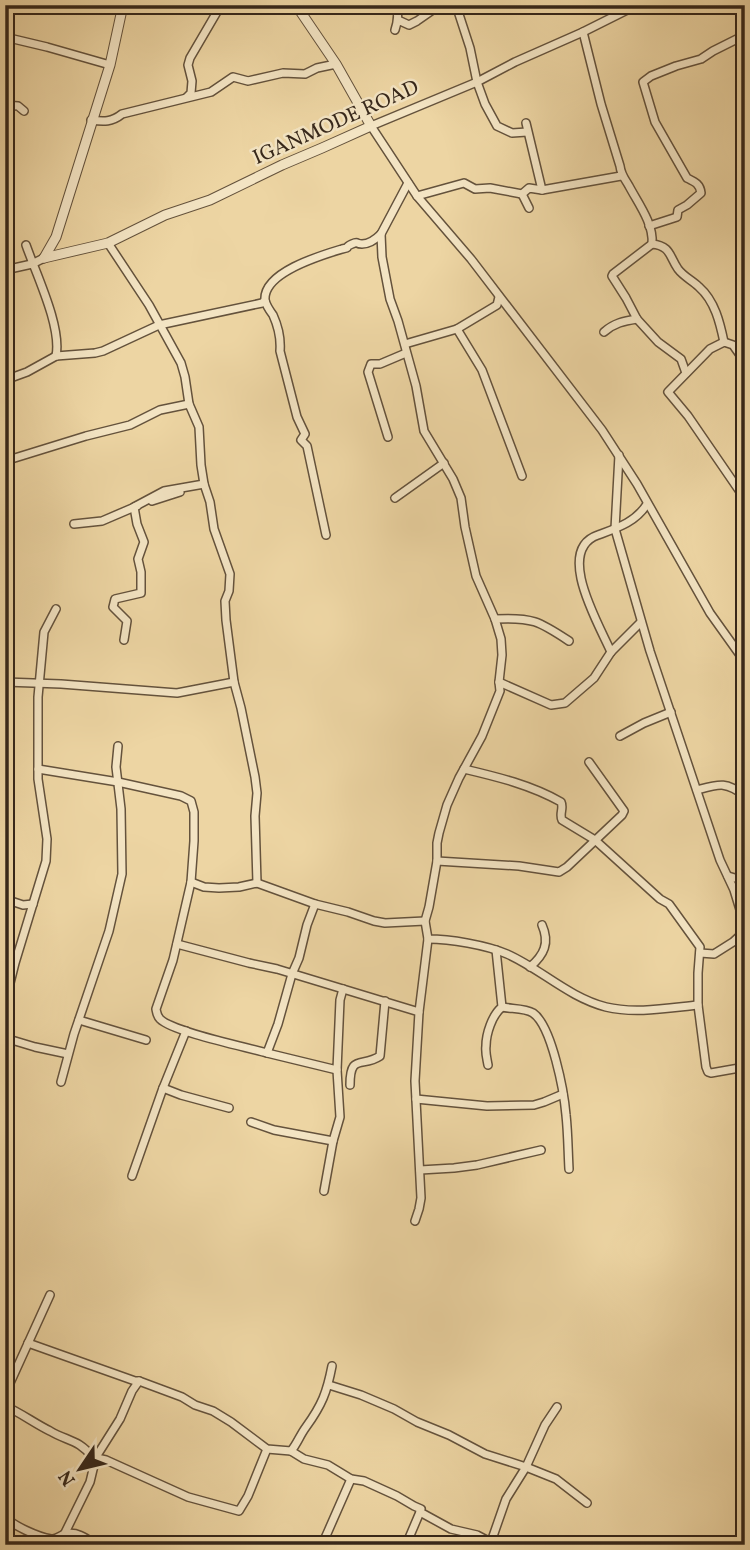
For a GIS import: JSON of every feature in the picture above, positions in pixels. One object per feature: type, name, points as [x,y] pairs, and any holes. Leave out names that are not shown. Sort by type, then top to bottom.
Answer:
[{"type":"street","points":[[5,270],[32,264],[44,258],[56,237],[110,65],[123,5]]},
{"type":"street","points":[[183,99],[191,93],[192,81],[188,65],[190,58],[221,5]]},
{"type":"street","points":[[296,5],[337,64],[371,126],[417,196],[471,259],[584,405],[619,455],[710,613],[745,662]]},
{"type":"street","points":[[395,30],[398,20],[396,5]]},
{"type":"street","points":[[398,20],[409,25],[440,5]]},
{"type":"street","points":[[456,5],[470,48],[477,82],[497,126],[512,133],[527,132]]},
{"type":"street","name":"IGANMODE ROAD","points":[[44,258],[108,243],[165,215],[210,200],[282,164],[477,82],[637,5]]},
{"type":"street","points":[[583,32],[621,176],[628,183],[649,226],[653,235],[652,244]]},
{"type":"street","points":[[649,226],[677,218],[678,210],[701,193],[696,183],[687,178],[654,122],[643,82],[676,66],[701,59],[745,35]]},
{"type":"street","points":[[5,37],[110,65]]},
{"type":"street","points":[[92,120],[106,122],[122,114],[211,92],[233,77],[248,81],[283,73],[305,74],[317,68],[337,64]]},
{"type":"street","points":[[5,105],[18,106],[24,111]]},
{"type":"street","points":[[526,123],[542,190]]},
{"type":"street","points":[[522,194],[529,188],[542,190],[621,176]]},
{"type":"street","points":[[408,183],[378,243],[390,299],[416,386],[424,431],[456,484],[461,498],[476,576],[495,619],[502,655],[500,691],[482,736],[447,805],[439,832],[437,861],[425,921],[428,939],[419,1012],[415,1081],[421,1198],[415,1221]]},
{"type":"street","points":[[417,196],[464,183],[475,189],[491,188],[522,194]]},
{"type":"street","points":[[522,194],[528,208]]},
{"type":"street","points":[[56,237],[59,254]]},
{"type":"street","points":[[108,243],[149,305],[181,363],[189,404],[199,427],[204,484],[214,529],[230,574],[229,591],[225,601],[234,682],[256,777],[257,883]]},
{"type":"street","points":[[326,535],[307,446],[301,440],[305,434],[297,417],[280,351],[278,328],[265,301],[267,290],[290,269],[354,243],[378,243]]},
{"type":"street","points":[[686,373],[681,359],[658,342],[636,319],[611,276],[652,244],[662,245],[678,270],[702,289],[718,317],[724,342]]},
{"type":"street","points":[[26,245],[54,323],[58,346],[56,356]]},
{"type":"street","points":[[405,344],[457,329],[498,305],[499,297]]},
{"type":"street","points":[[5,380],[27,372],[56,356],[103,351],[159,325],[265,301]]},
{"type":"street","points":[[604,332],[610,326],[636,319]]},
{"type":"street","points":[[457,329],[482,370],[522,476]]},
{"type":"street","points":[[745,362],[733,345],[724,342],[710,349],[668,392],[688,416],[745,499]]},
{"type":"street","points":[[388,437],[368,372],[371,364],[380,364],[406,354]]},
{"type":"street","points":[[5,461],[130,425],[160,410],[189,404]]},
{"type":"street","points":[[619,455],[616,534],[680,744],[720,860],[734,890],[745,928],[733,942],[714,954],[700,953]]},
{"type":"street","points":[[395,498],[444,463]]},
{"type":"street","points":[[74,524],[102,521],[164,491],[204,484]]},
{"type":"street","points":[[611,652],[581,580],[578,565],[580,553],[584,544],[599,534],[616,534],[636,518],[647,504]]},
{"type":"street","points":[[124,639],[127,621],[113,607],[115,599],[141,593],[138,559],[144,542],[134,507]]},
{"type":"street","points":[[5,1003],[46,861],[47,839],[39,790],[38,697],[44,632],[57,609]]},
{"type":"street","points":[[495,619],[519,618],[536,621],[569,641]]},
{"type":"street","points":[[499,682],[551,705],[562,705],[594,678],[611,652],[641,622]]},
{"type":"street","points":[[5,682],[177,693],[234,682]]},
{"type":"street","points":[[620,736],[671,712]]},
{"type":"street","points":[[61,1082],[109,931],[122,874],[121,809],[116,767],[118,746]]},
{"type":"street","points":[[437,861],[519,866],[559,872],[567,867],[624,811],[589,762]]},
{"type":"street","points":[[38,769],[118,782],[181,796],[191,801],[194,812],[191,881],[173,960],[156,1009],[160,1019],[187,1031],[337,1070]]},
{"type":"street","points":[[464,769],[540,790],[561,802],[561,817],[565,822],[595,840],[660,899],[669,904],[700,947],[698,1005],[708,1072],[745,1067]]},
{"type":"street","points":[[697,790],[728,785],[745,796]]},
{"type":"street","points":[[728,876],[745,881]]},
{"type":"street","points":[[191,881],[204,887],[219,888],[257,883],[315,904],[385,923],[425,921]]},
{"type":"street","points":[[5,899],[23,905],[33,904]]},
{"type":"street","points":[[267,1053],[315,904]]},
{"type":"street","points":[[23,905],[30,914]]},
{"type":"street","points":[[530,967],[545,948],[542,925]]},
{"type":"street","points":[[428,939],[453,940],[490,947],[530,967],[573,994],[607,1007],[629,1010],[698,1005]]},
{"type":"street","points":[[177,944],[276,969],[419,1012]]},
{"type":"street","points":[[488,1065],[485,1048],[495,1015],[502,1007],[496,950]]},
{"type":"street","points":[[324,1191],[340,1117],[337,1070],[340,1000],[343,989]]},
{"type":"street","points":[[350,1084],[352,1066],[380,1056],[385,1001]]},
{"type":"street","points":[[502,1007],[535,1014],[545,1029],[563,1094],[569,1169]]},
{"type":"street","points":[[79,1020],[146,1040]]},
{"type":"street","points":[[132,1176],[163,1088],[187,1031]]},
{"type":"street","points":[[5,1038],[68,1054]]},
{"type":"street","points":[[163,1088],[229,1108]]},
{"type":"street","points":[[416,1100],[487,1106],[534,1105],[563,1094]]},
{"type":"street","points":[[251,1122],[274,1130],[333,1141]]},
{"type":"street","points":[[420,1170],[477,1165],[541,1150]]},
{"type":"street","points":[[5,1394],[50,1296]]},
{"type":"street","points":[[28,1343],[182,1397],[231,1422],[267,1449],[291,1451],[304,1459],[331,1466],[351,1479],[360,1479],[390,1492],[451,1529],[477,1535],[493,1543],[506,1499],[526,1467],[545,1425],[557,1408]]},
{"type":"street","points":[[291,1451],[313,1418],[329,1384],[332,1366]]},
{"type":"street","points":[[59,1545],[89,1482],[96,1458],[139,1381]]},
{"type":"street","points":[[329,1384],[394,1409],[485,1454],[556,1479],[587,1503]]},
{"type":"street","points":[[5,1406],[52,1433],[77,1443],[96,1458],[130,1469],[188,1497],[239,1511],[267,1449]]},
{"type":"street","points":[[322,1545],[351,1479]]},
{"type":"street","points":[[406,1545],[420,1512]]},
{"type":"street","points":[[5,1517],[16,1525],[47,1538],[58,1539],[65,1534],[76,1533],[96,1545]]}]
